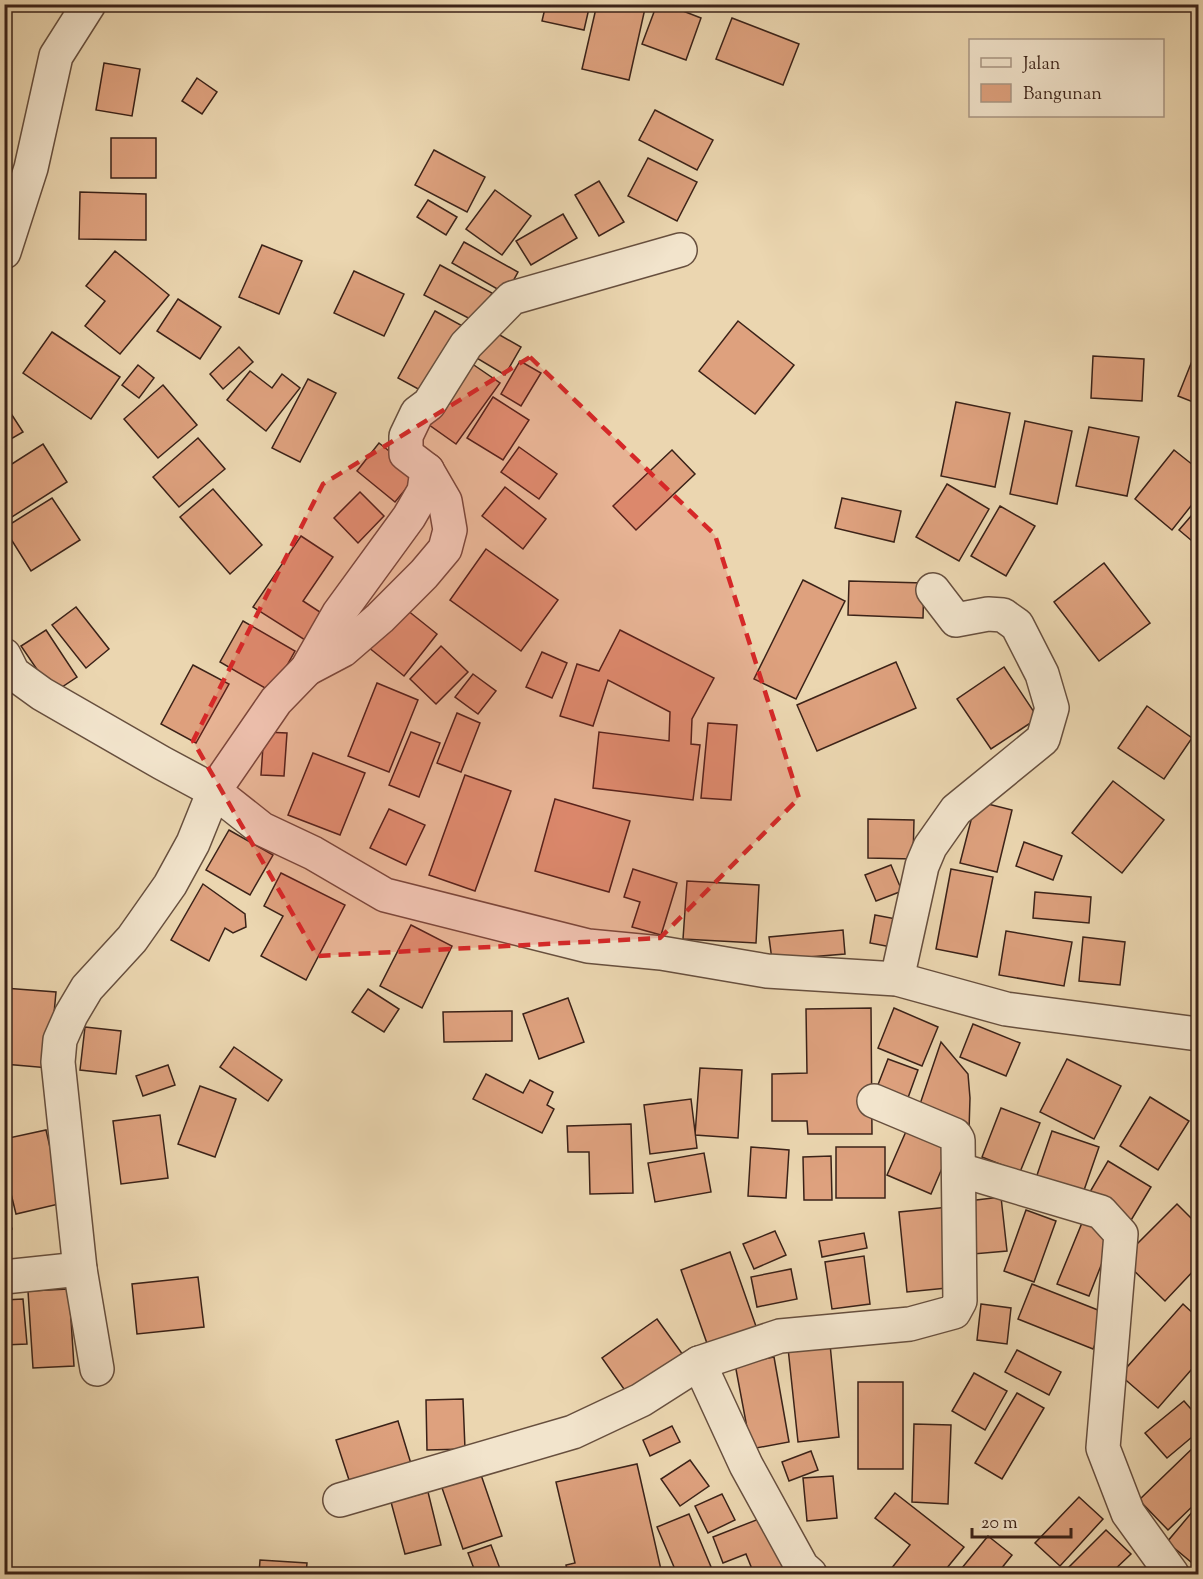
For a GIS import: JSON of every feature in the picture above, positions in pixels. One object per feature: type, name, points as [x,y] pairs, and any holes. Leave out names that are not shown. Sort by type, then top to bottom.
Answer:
[{"type":"street","points":[[4,252],[32,168],[56,56],[89,4]]},
{"type":"street","points":[[307,669],[344,650],[417,581],[445,549],[450,530],[445,501],[427,470],[406,454],[406,436],[417,413],[429,404],[466,345],[512,298],[680,250]]},
{"type":"street","points":[[97,1369],[80,1269],[58,1072],[60,1040],[87,988],[132,939],[170,885],[193,843],[214,791],[276,701],[307,669],[339,613],[409,517],[424,491],[427,470]]},
{"type":"street","points":[[897,979],[922,866],[930,847],[956,810],[1042,740],[1052,708],[1042,674],[1017,625],[1003,615],[988,614],[956,620],[933,590]]},
{"type":"street","points":[[4,655],[13,673],[42,694],[214,791],[262,829],[313,853],[385,895],[588,946],[661,953],[767,971],[897,979],[1006,1009],[1198,1034]]},
{"type":"street","points":[[340,1500],[573,1432],[641,1400],[699,1363],[780,1335],[910,1324],[954,1312],[960,1301],[958,1140],[955,1135],[874,1101]]},
{"type":"street","points":[[960,1170],[1101,1212],[1121,1234],[1103,1448],[1128,1513],[1172,1575]]},
{"type":"street","points":[[4,1277],[80,1269]]},
{"type":"street","points":[[699,1363],[746,1466],[802,1567],[810,1575]]},
{"type":"highlighted area","points":[[530,357],[715,535],[799,798],[660,938],[317,956],[193,741],[323,484]]},
{"type":"building","points":[[546,4],[590,4],[584,30],[542,21]]},
{"type":"building","points":[[597,4],[646,4],[629,80],[582,69]]},
{"type":"building","points":[[657,4],[665,4],[701,18],[686,60],[642,44]]},
{"type":"building","points":[[732,18],[799,44],[783,85],[716,59]]},
{"type":"building","points":[[104,63],[140,69],[132,116],[96,110]]},
{"type":"building","points":[[197,78],[217,92],[202,114],[182,101]]},
{"type":"building","points":[[655,110],[713,140],[697,170],[639,140]]},
{"type":"building","points":[[111,138],[156,138],[156,178],[111,178]]},
{"type":"building","points":[[434,150],[485,177],[467,212],[415,185]]},
{"type":"building","points":[[648,158],[697,182],[677,221],[628,196]]},
{"type":"building","points":[[599,181],[624,222],[599,236],[575,195]]},
{"type":"building","points":[[495,190],[531,216],[502,255],[466,229]]},
{"type":"building","points":[[80,192],[146,194],[146,240],[79,239]]},
{"type":"building","points":[[428,200],[457,217],[446,235],[417,217]]},
{"type":"building","points":[[563,214],[577,238],[531,265],[516,241]]},
{"type":"building","points":[[464,242],[518,272],[506,294],[452,263]]},
{"type":"building","points":[[262,245],[302,261],[279,314],[239,297]]},
{"type":"building","points":[[115,251],[169,295],[120,354],[85,326],[105,301],[86,286]]},
{"type":"building","points":[[440,265],[492,293],[476,322],[424,295]]},
{"type":"building","points":[[354,271],[404,294],[384,336],[334,313]]},
{"type":"building","points":[[178,299],[221,327],[200,359],[157,331]]},
{"type":"building","points":[[435,311],[468,329],[431,396],[398,378]]},
{"type":"building","points":[[738,321],[794,365],[755,414],[699,371]]},
{"type":"building","points":[[491,330],[521,347],[505,375],[475,357]]},
{"type":"building","points":[[52,332],[120,377],[91,419],[23,373]]},
{"type":"building","points":[[1198,346],[1198,404],[1178,396]]},
{"type":"building","points":[[239,347],[253,362],[223,389],[210,374]]},
{"type":"building","points":[[1093,356],[1144,359],[1142,401],[1091,398]]},
{"type":"building","points":[[468,361],[500,383],[456,444],[425,422]]},
{"type":"building","points":[[520,361],[541,373],[521,406],[501,394]]},
{"type":"building","points":[[138,365],[154,378],[139,398],[122,385]]},
{"type":"building","points":[[250,371],[272,388],[282,374],[300,388],[266,431],[227,400]]},
{"type":"building","points":[[308,379],[336,393],[300,462],[272,448]]},
{"type":"building","points":[[163,385],[197,425],[158,458],[124,419]]},
{"type":"building","points":[[493,397],[529,420],[503,460],[467,438]]},
{"type":"building","points":[[956,402],[1010,413],[995,487],[941,476]]},
{"type":"building","points":[[10,412],[23,432],[4,443],[4,415]]},
{"type":"building","points":[[1025,421],[1072,431],[1057,504],[1010,494]]},
{"type":"building","points":[[1089,427],[1139,437],[1127,496],[1076,486]]},
{"type":"building","points":[[198,438],[225,469],[179,507],[153,477]]},
{"type":"building","points":[[379,443],[418,474],[395,502],[357,471]]},
{"type":"building","points":[[43,444],[67,482],[4,522],[4,469]]},
{"type":"building","points":[[519,447],[557,474],[539,499],[501,472]]},
{"type":"building","points":[[672,450],[695,474],[636,530],[613,506]]},
{"type":"building","points":[[1174,450],[1198,469],[1198,497],[1172,530],[1135,499]]},
{"type":"building","points":[[947,484],[989,509],[959,561],[916,537]]},
{"type":"building","points":[[505,487],[546,519],[523,549],[482,516]]},
{"type":"building","points":[[213,489],[262,545],[230,574],[180,517]]},
{"type":"building","points":[[360,492],[384,516],[358,543],[334,518]]},
{"type":"building","points":[[52,498],[80,540],[31,571],[4,528]]},
{"type":"building","points":[[842,498],[901,511],[894,542],[835,528]]},
{"type":"building","points":[[1000,506],[1035,526],[1006,576],[971,556]]},
{"type":"building","points":[[1198,508],[1198,546],[1179,530]]},
{"type":"building","points":[[301,536],[333,557],[303,601],[323,614],[305,640],[253,607]]},
{"type":"building","points":[[486,549],[558,600],[521,651],[450,600]]},
{"type":"building","points":[[1104,563],[1150,623],[1099,661],[1054,602]]},
{"type":"building","points":[[803,580],[845,601],[796,699],[754,679]]},
{"type":"building","points":[[849,581],[924,583],[923,618],[848,615]]},
{"type":"building","points":[[402,606],[437,634],[404,676],[368,647]]},
{"type":"building","points":[[76,607],[109,649],[86,668],[52,625]]},
{"type":"building","points":[[243,621],[295,651],[272,692],[220,662]]},
{"type":"building","points":[[46,630],[77,677],[53,693],[21,646]]},
{"type":"building","points":[[620,630],[714,678],[692,719],[691,744],[700,745],[693,800],[593,788],[599,732],[669,741],[670,712],[608,680],[593,726],[560,716],[577,664],[599,671]]},
{"type":"building","points":[[441,646],[468,672],[436,704],[410,679]]},
{"type":"building","points":[[542,652],[567,663],[552,698],[526,687]]},
{"type":"building","points":[[896,662],[916,708],[817,751],[797,705]]},
{"type":"building","points":[[193,665],[229,684],[196,743],[161,724]]},
{"type":"building","points":[[1004,667],[1038,718],[991,749],[957,699]]},
{"type":"building","points":[[473,674],[496,691],[478,714],[455,697]]},
{"type":"building","points":[[377,683],[418,700],[389,772],[348,756]]},
{"type":"building","points":[[1147,706],[1192,738],[1164,779],[1118,748]]},
{"type":"building","points":[[457,713],[480,723],[461,772],[437,763]]},
{"type":"building","points":[[708,723],[737,725],[731,800],[701,798]]},
{"type":"building","points":[[264,732],[287,733],[284,776],[261,775]]},
{"type":"building","points":[[411,732],[440,743],[419,797],[389,785]]},
{"type":"building","points":[[313,753],[365,773],[340,835],[288,815]]},
{"type":"building","points":[[465,775],[511,791],[475,891],[429,875]]},
{"type":"building","points":[[1113,781],[1164,820],[1122,873],[1072,833]]},
{"type":"building","points":[[555,799],[630,821],[609,892],[535,871]]},
{"type":"building","points":[[976,801],[1012,810],[997,872],[960,863]]},
{"type":"building","points":[[389,809],[425,825],[406,865],[370,848]]},
{"type":"building","points":[[868,819],[914,820],[913,859],[868,858]]},
{"type":"building","points":[[229,830],[273,855],[250,895],[206,870]]},
{"type":"building","points":[[1024,842],[1062,856],[1053,880],[1016,866]]},
{"type":"building","points":[[891,865],[902,891],[876,901],[865,875]]},
{"type":"building","points":[[633,869],[677,883],[661,935],[632,927],[640,902],[624,897]]},
{"type":"building","points":[[951,869],[993,877],[977,957],[936,949]]},
{"type":"building","points":[[281,873],[345,905],[306,980],[261,956],[283,916],[264,906]]},
{"type":"building","points":[[687,881],[759,885],[756,943],[683,939]]},
{"type":"building","points":[[203,884],[245,914],[246,927],[233,933],[225,928],[209,961],[171,940]]},
{"type":"building","points":[[1035,892],[1091,897],[1089,923],[1033,918]]},
{"type":"building","points":[[875,915],[907,921],[902,949],[870,943]]},
{"type":"building","points":[[411,925],[452,946],[422,1008],[380,986]]},
{"type":"building","points":[[843,930],[845,954],[772,960],[769,937]]},
{"type":"building","points":[[1006,931],[1072,942],[1064,986],[999,975]]},
{"type":"building","points":[[1083,937],[1125,942],[1120,985],[1079,981]]},
{"type":"building","points":[[4,988],[56,992],[49,1068],[4,1064]]},
{"type":"building","points":[[368,989],[399,1009],[384,1032],[352,1012]]},
{"type":"building","points":[[568,998],[584,1042],[539,1059],[523,1014]]},
{"type":"building","points":[[871,1008],[872,1134],[808,1134],[807,1121],[772,1121],[772,1074],[807,1073],[806,1009]]},
{"type":"building","points":[[894,1008],[938,1027],[922,1066],[878,1048]]},
{"type":"building","points":[[512,1011],[512,1041],[444,1042],[443,1012]]},
{"type":"building","points":[[973,1024],[1020,1043],[1006,1076],[960,1057]]},
{"type":"building","points":[[85,1027],[121,1031],[116,1074],[80,1070]]},
{"type":"building","points":[[941,1042],[968,1074],[969,1131],[919,1107]]},
{"type":"building","points":[[234,1047],[282,1080],[268,1101],[220,1067]]},
{"type":"building","points":[[888,1059],[918,1070],[905,1106],[874,1095]]},
{"type":"building","points":[[1067,1059],[1121,1086],[1094,1139],[1040,1112]]},
{"type":"building","points":[[168,1065],[175,1085],[143,1096],[136,1076]]},
{"type":"building","points":[[700,1068],[742,1070],[738,1138],[695,1135]]},
{"type":"building","points":[[486,1074],[523,1093],[530,1080],[553,1092],[547,1105],[554,1109],[542,1133],[473,1099]]},
{"type":"building","points":[[200,1086],[236,1099],[215,1157],[178,1144]]},
{"type":"building","points":[[1150,1097],[1189,1121],[1158,1170],[1120,1146]]},
{"type":"building","points":[[691,1099],[697,1148],[650,1154],[644,1105]]},
{"type":"building","points":[[1001,1108],[1040,1123],[1020,1172],[982,1157]]},
{"type":"building","points":[[160,1115],[168,1178],[121,1184],[113,1121]]},
{"type":"building","points":[[911,1120],[955,1138],[931,1194],[887,1175]]},
{"type":"building","points":[[631,1124],[633,1193],[590,1194],[589,1152],[568,1152],[567,1126]]},
{"type":"building","points":[[46,1130],[63,1203],[16,1214],[4,1165],[4,1139]]},
{"type":"building","points":[[1052,1131],[1099,1147],[1082,1196],[1035,1181]]},
{"type":"building","points":[[751,1147],[789,1150],[786,1198],[748,1196]]},
{"type":"building","points":[[836,1147],[885,1147],[885,1198],[836,1198]]},
{"type":"building","points":[[704,1153],[711,1192],[655,1202],[648,1163]]},
{"type":"building","points":[[831,1156],[832,1200],[804,1200],[803,1157]]},
{"type":"building","points":[[1108,1161],[1151,1187],[1130,1222],[1087,1197]]},
{"type":"building","points":[[1001,1197],[1007,1251],[973,1254],[968,1201]]},
{"type":"building","points":[[4,1203],[12,1229],[4,1232]]},
{"type":"building","points":[[1177,1204],[1198,1225],[1198,1266],[1165,1301],[1122,1259]]},
{"type":"building","points":[[949,1207],[957,1287],[907,1292],[899,1212]]},
{"type":"building","points":[[1026,1210],[1056,1221],[1034,1282],[1004,1271]]},
{"type":"building","points":[[1084,1218],[1115,1230],[1089,1296],[1057,1284]]},
{"type":"building","points":[[775,1231],[786,1255],[754,1269],[743,1244]]},
{"type":"building","points":[[864,1233],[867,1248],[822,1257],[819,1241]]},
{"type":"building","points":[[730,1252],[758,1332],[709,1349],[681,1270]]},
{"type":"building","points":[[864,1256],[870,1304],[832,1309],[825,1262]]},
{"type":"building","points":[[791,1269],[797,1299],[757,1307],[751,1277]]},
{"type":"building","points":[[198,1277],[204,1327],[137,1334],[132,1284]]},
{"type":"building","points":[[1032,1284],[1108,1314],[1093,1349],[1018,1319]]},
{"type":"building","points":[[69,1289],[74,1366],[33,1368],[28,1291]]},
{"type":"building","points":[[23,1299],[27,1344],[4,1345],[4,1300]]},
{"type":"building","points":[[981,1304],[1011,1308],[1007,1344],[977,1340]]},
{"type":"building","points":[[1183,1304],[1198,1318],[1198,1362],[1158,1408],[1120,1375]]},
{"type":"building","points":[[657,1319],[686,1359],[631,1399],[602,1358]]},
{"type":"building","points":[[830,1344],[839,1437],[798,1442],[788,1348]]},
{"type":"building","points":[[1017,1350],[1061,1372],[1049,1395],[1005,1372]]},
{"type":"building","points":[[774,1357],[789,1442],[751,1449],[735,1364]]},
{"type":"building","points":[[974,1373],[1007,1391],[985,1430],[952,1411]]},
{"type":"building","points":[[858,1382],[903,1382],[903,1469],[858,1469]]},
{"type":"building","points":[[1017,1393],[1044,1408],[1002,1479],[975,1463]]},
{"type":"building","points":[[463,1399],[465,1449],[427,1450],[426,1400]]},
{"type":"building","points":[[1184,1401],[1198,1417],[1198,1432],[1167,1458],[1145,1433]]},
{"type":"building","points":[[398,1421],[412,1467],[351,1486],[336,1440]]},
{"type":"building","points":[[914,1424],[951,1425],[948,1504],[912,1502]]},
{"type":"building","points":[[672,1426],[680,1442],[650,1456],[643,1440]]},
{"type":"building","points":[[1198,1443],[1198,1501],[1168,1530],[1139,1500]]},
{"type":"building","points":[[811,1451],[818,1470],[789,1481],[782,1462]]},
{"type":"building","points":[[690,1460],[709,1486],[680,1506],[661,1479]]},
{"type":"building","points":[[637,1464],[662,1574],[568,1574],[566,1565],[575,1563],[556,1482]]},
{"type":"building","points":[[479,1469],[502,1536],[463,1549],[440,1482]]},
{"type":"building","points":[[833,1476],[837,1518],[807,1521],[803,1478]]},
{"type":"building","points":[[428,1492],[441,1545],[405,1554],[391,1502]]},
{"type":"building","points":[[895,1493],[964,1547],[942,1574],[887,1574],[910,1545],[875,1518]]},
{"type":"building","points":[[722,1494],[735,1520],[708,1533],[695,1506]]},
{"type":"building","points":[[1079,1497],[1103,1519],[1060,1566],[1035,1543]]},
{"type":"building","points":[[1198,1505],[1198,1565],[1197,1567],[1167,1542]]},
{"type":"building","points":[[689,1514],[714,1574],[677,1574],[657,1527]]},
{"type":"building","points":[[769,1515],[792,1574],[754,1574],[746,1554],[723,1563],[713,1537]]},
{"type":"building","points":[[1106,1530],[1131,1554],[1110,1574],[1062,1574]]},
{"type":"building","points":[[988,1536],[1012,1555],[997,1574],[957,1574]]},
{"type":"building","points":[[491,1545],[502,1574],[476,1574],[468,1553]]},
{"type":"building","points":[[260,1560],[307,1563],[306,1574],[259,1574]]}]
